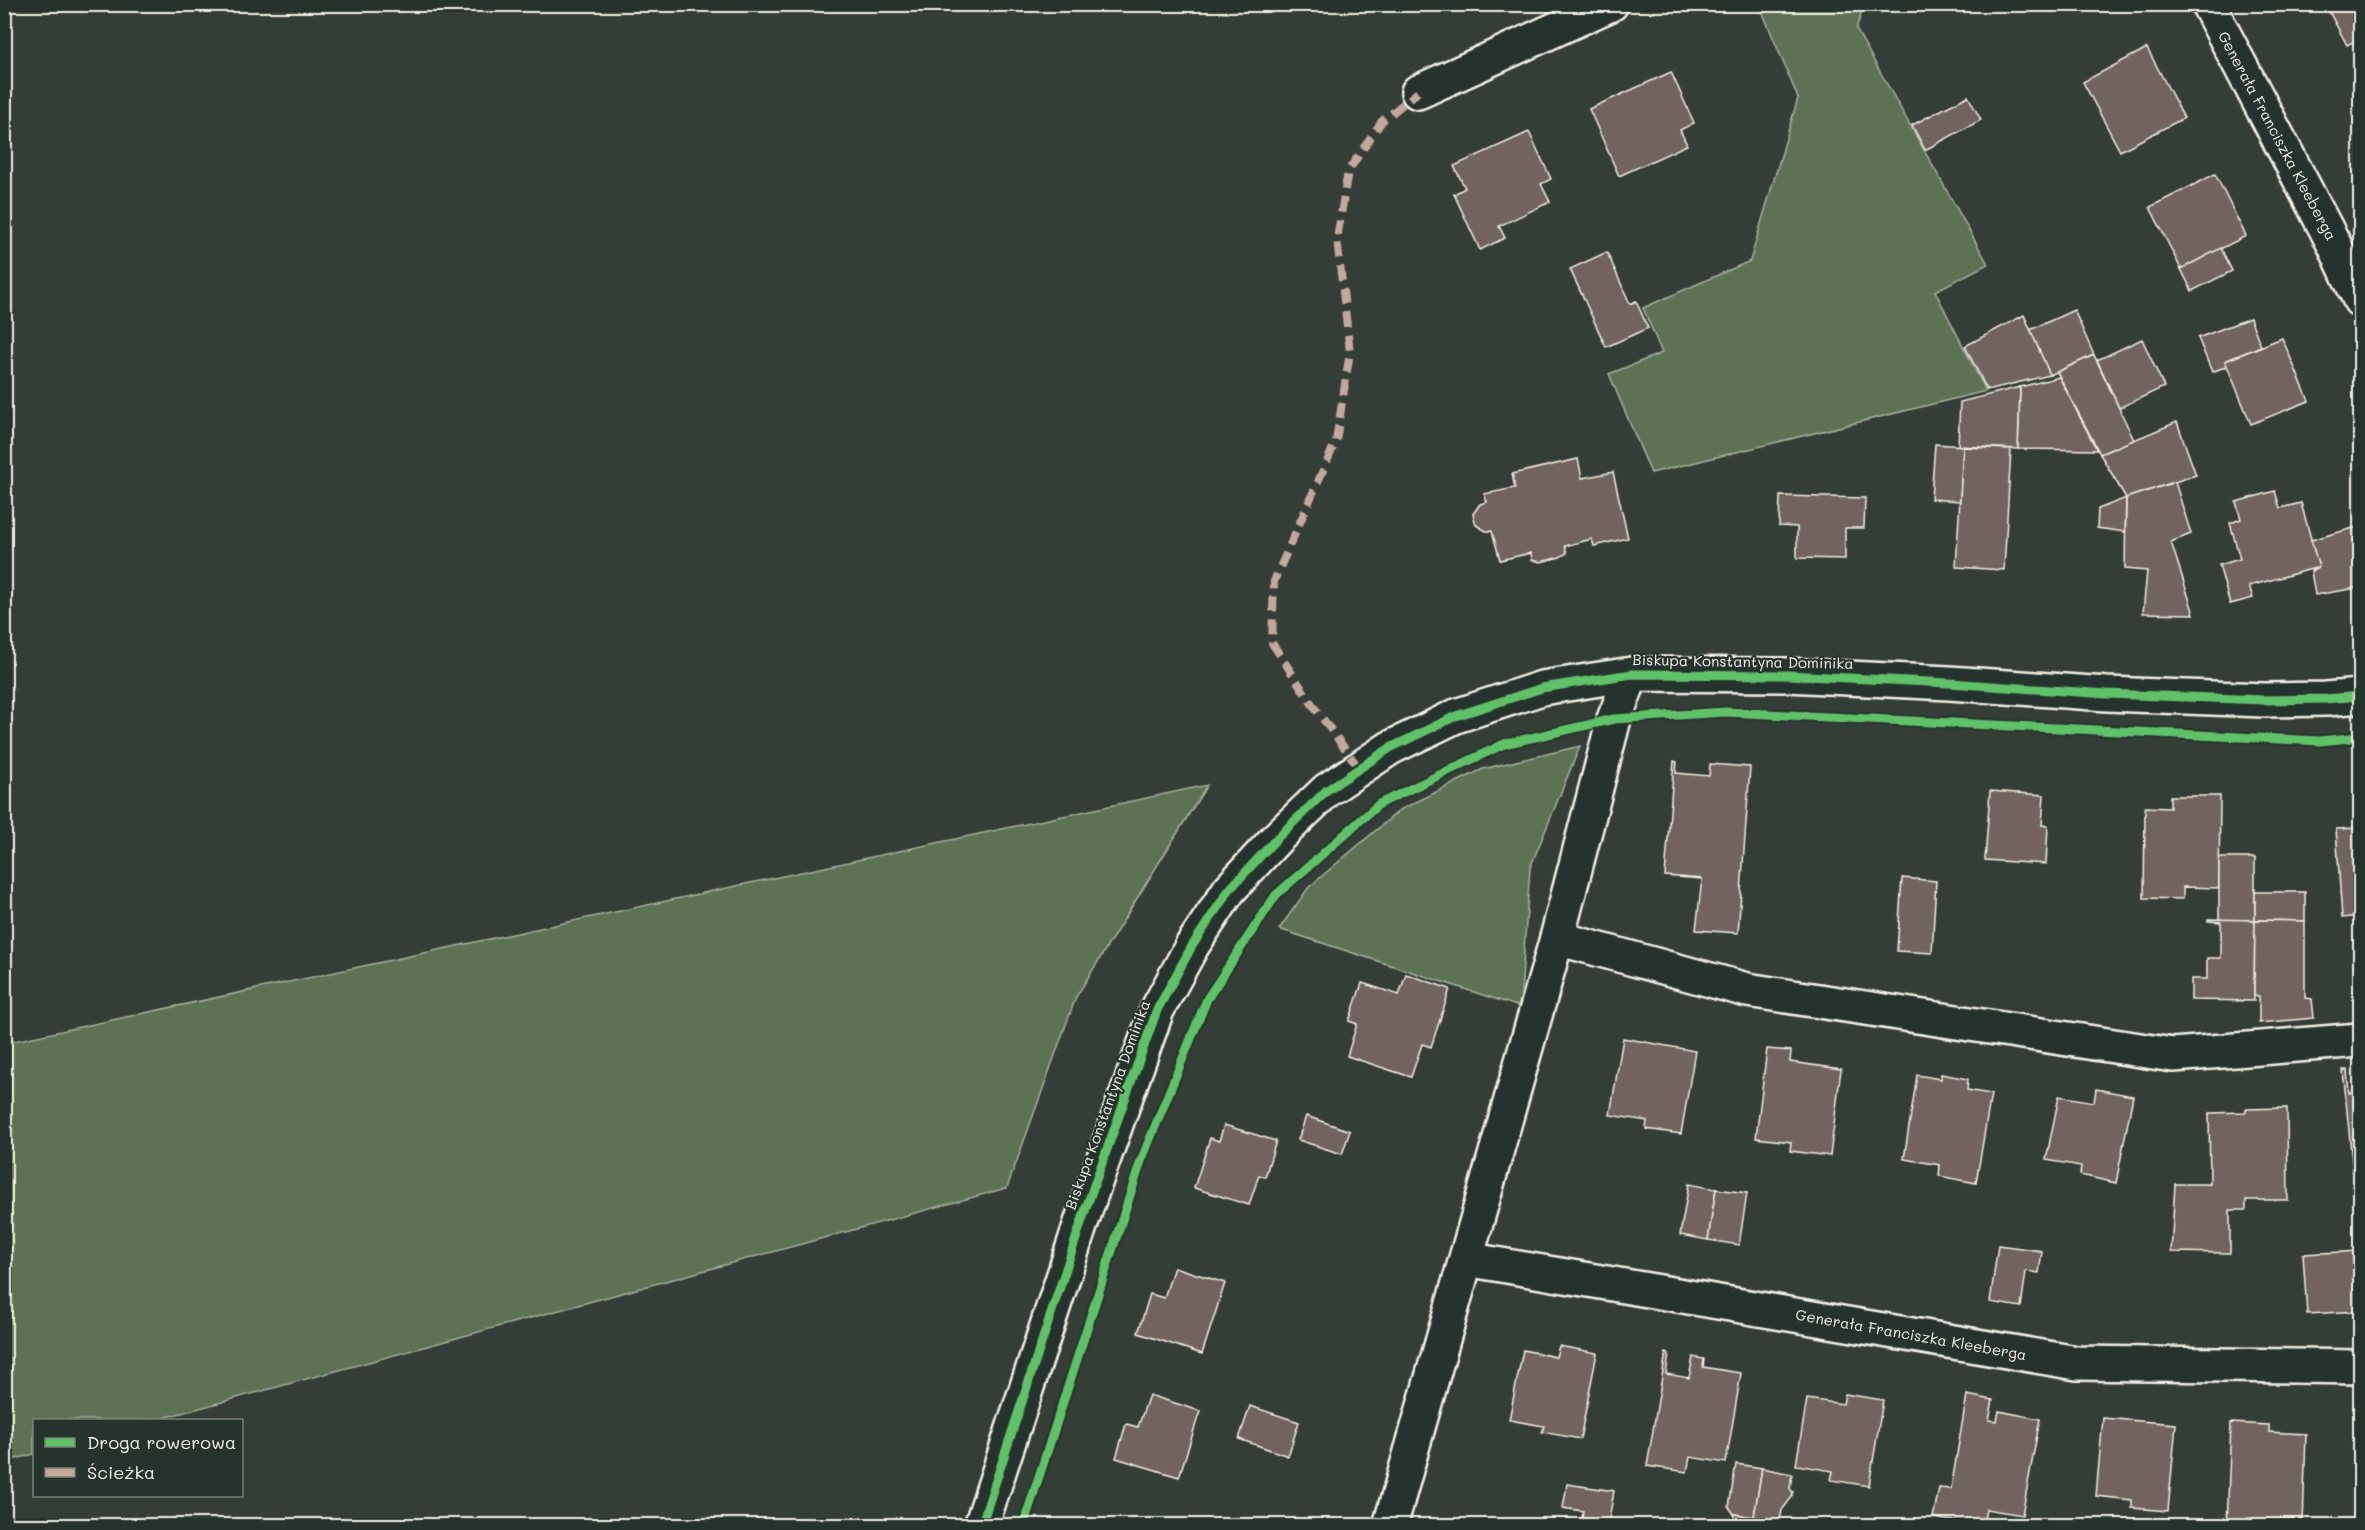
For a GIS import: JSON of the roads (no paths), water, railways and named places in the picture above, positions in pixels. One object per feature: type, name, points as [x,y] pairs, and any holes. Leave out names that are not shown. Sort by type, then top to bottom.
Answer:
[{"type":"street","points":[[1418,92],[1611,4]]},
{"type":"street","name":"Generała Franciszka Kleeberga","points":[[2208,4],[2361,300]]},
{"type":"street","points":[[1390,1526],[1557,938],[1614,719],[1632,674]]},
{"type":"street","name":"Biskupa Konstantyna Dominika","points":[[981,1526],[1087,1205],[1157,1010],[1192,946],[1229,890],[1277,838],[1327,790],[1390,748],[1456,716],[1542,688],[1632,674],[1787,675],[1949,682],[2108,694],[2253,699],[2326,699],[2361,696]]},
{"type":"street","points":[[1557,938],[1747,990],[2174,1055],[2361,1040]]},
{"type":"street","name":"Generała Franciszka Kleeberga","points":[[1466,1259],[2077,1363],[2361,1367]]}]
